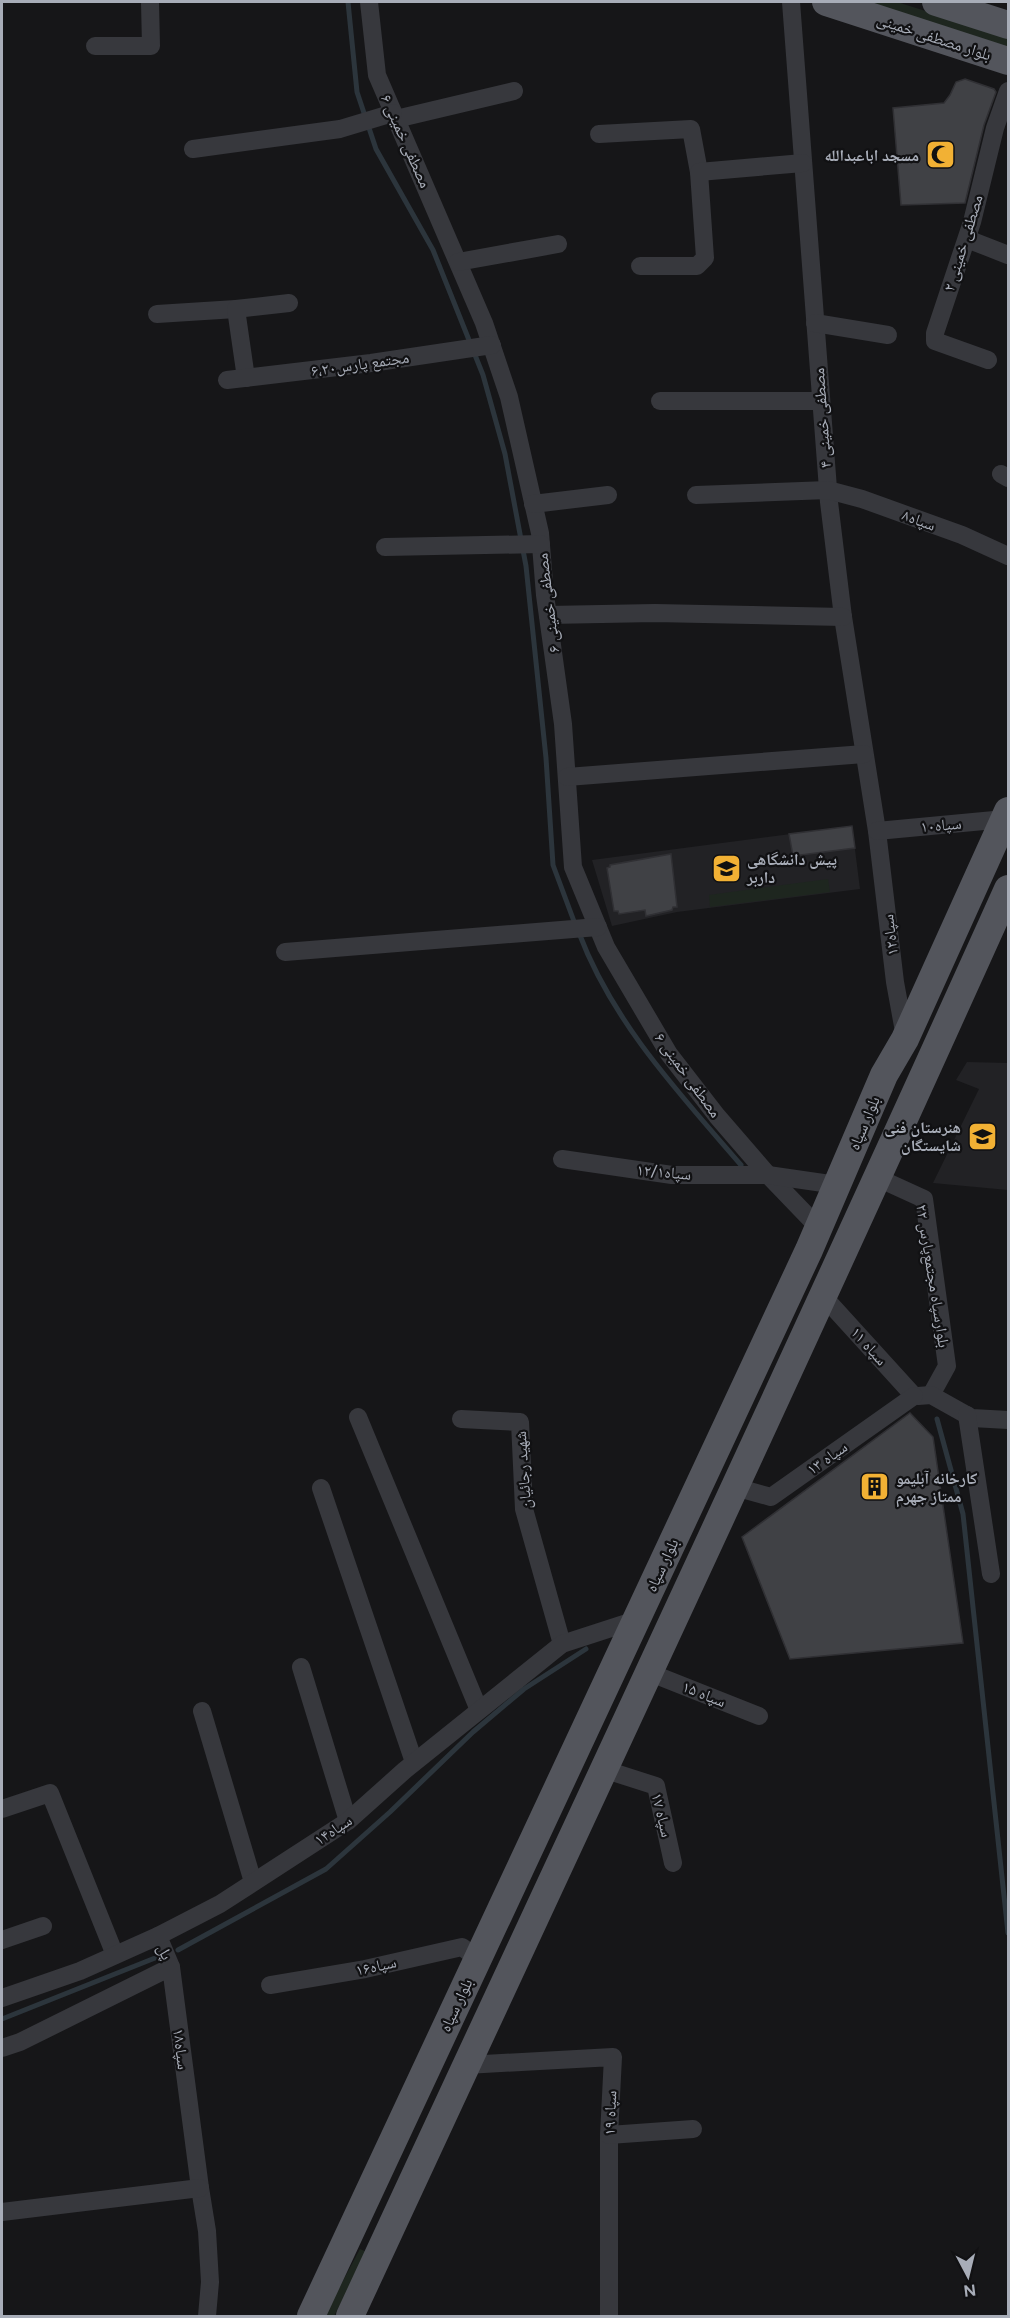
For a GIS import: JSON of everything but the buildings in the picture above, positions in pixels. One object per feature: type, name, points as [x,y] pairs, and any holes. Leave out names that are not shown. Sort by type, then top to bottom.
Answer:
[{"type":"main road","name":"بلوار مصطفی خمینی","points":[[826,2],[1008,61]]},
{"type":"main road","points":[[936,2],[1008,25]]},
{"type":"main road","name":"بلوار سپاه","points":[[311,2316],[819,1228],[884,1075],[905,1039],[1007,815]]},
{"type":"main road","name":"بلوار سپاه","points":[[350,2316],[824,1297],[1008,889]]},
{"type":"main road","points":[[905,1039],[933,1057]]},
{"type":"street","points":[[95,46],[151,46],[150,2]]},
{"type":"street","name":"مصطفی خمینی ۶","points":[[369,2],[377,75],[458,262],[492,345],[510,397],[541,544],[563,724],[573,867],[606,947],[669,1054],[717,1116],[768,1175]]},
{"type":"street","name":"مصطفی خمینی ۴","points":[[791,2],[828,490],[843,617],[877,831]]},
{"type":"street","points":[[194,149],[340,129],[514,91]]},
{"type":"street","name":"مصطفی خمینی ۲","points":[[988,360],[935,341],[935,333],[966,239],[995,128],[1008,91]]},
{"type":"street","points":[[599,134],[691,129],[699,172],[705,258],[697,267],[640,266]]},
{"type":"street","points":[[699,172],[803,163]]},
{"type":"street","points":[[966,239],[1008,255]]},
{"type":"street","points":[[458,262],[558,244]]},
{"type":"street","points":[[157,314],[289,303]]},
{"type":"street","points":[[236,309],[246,378]]},
{"type":"street","points":[[816,323],[888,335]]},
{"type":"street","name":"۶،مجتمع پارس۲۰","points":[[227,380],[371,363],[492,345]]},
{"type":"street","points":[[660,401],[821,401]]},
{"type":"street","name":"سپاه۸","points":[[696,495],[828,490],[862,499],[962,535],[1008,556]]},
{"type":"street","points":[[533,504],[608,495]]},
{"type":"street","points":[[385,547],[541,544]]},
{"type":"street","points":[[548,615],[655,613],[843,617]]},
{"type":"street","points":[[567,777],[864,754]]},
{"type":"street","name":"سپاه۱۰","points":[[877,831],[1007,815]]},
{"type":"street","name":"سپاه۱۲","points":[[877,831],[895,981],[905,1039]]},
{"type":"street","points":[[285,952],[598,927]]},
{"type":"street","name":"سپاه۱۲/۱","points":[[562,1159],[672,1175],[768,1175],[837,1185]]},
{"type":"street","points":[[768,1175],[819,1228]]},
{"type":"street","name":"بلوارسپاه مجتمع‌پارس ۲۲","points":[[878,1178],[924,1199],[947,1366],[922,1396]]},
{"type":"street","name":"سپاه ۱۱","points":[[824,1297],[922,1396],[967,1415]]},
{"type":"street","name":"سپاه ۱۳","points":[[735,1487],[771,1497],[922,1396]]},
{"type":"street","points":[[967,1415],[972,1418],[1008,1420]]},
{"type":"street","points":[[967,1415],[991,1574]]},
{"type":"street","points":[[358,1417],[479,1710]]},
{"type":"street","name":"شهید رجائیان","points":[[461,1419],[520,1422],[524,1509],[562,1644]]},
{"type":"street","points":[[321,1488],[414,1762]]},
{"type":"street","name":"سپاه۱۴","points":[[2,1998],[80,1971],[158,1936],[220,1904],[348,1821],[414,1762],[562,1644],[636,1620]]},
{"type":"street","points":[[301,1667],[348,1821]]},
{"type":"street","name":"سپاه ۱۵","points":[[648,1672],[759,1716]]},
{"type":"street","points":[[202,1711],[253,1882]]},
{"type":"street","name":"سپاه ۱۷","points":[[603,1769],[656,1786],[673,1863]]},
{"type":"street","points":[[2,1809],[50,1793],[115,1955]]},
{"type":"street","points":[[2,1941],[43,1926]]},
{"type":"street","name":"پل","points":[[158,1936],[171,1967]]},
{"type":"street","name":"سپاه۱۶","points":[[270,1985],[365,1969],[462,1947],[478,1959]]},
{"type":"street","points":[[2,2048],[20,2042],[171,1967]]},
{"type":"street","name":"سپاه۱۸","points":[[171,1967],[207,2231],[210,2282],[207,2316]]},
{"type":"street","name":"سپاه ۱۹","points":[[466,2066],[612,2057],[609,2135],[609,2316]]},
{"type":"street","points":[[609,2135],[693,2130]]},
{"type":"street","points":[[2,2212],[200,2188]]},
{"type":"shaded area","points":[[864,2],[897,2],[1008,37],[1008,47]]},
{"type":"shaded area","name":"پیش دانشگاهی داربر","points":[[852,826],[860,889],[677,912],[612,926],[592,860]]},
{"type":"shaded area","points":[[828,879],[830,892],[710,907],[709,895]]},
{"type":"shaded area","name":"هنرستان فنی شایستگان","points":[[967,1062],[1008,1063],[1008,1190],[933,1183],[979,1089],[956,1080]]},
{"type":"shaded area","points":[[360,2249],[367,2252],[334,2316],[324,2316]]},
{"type":"waterway","points":[[348,2],[357,92],[376,149],[433,250],[483,375],[505,454],[526,566],[546,758],[553,865],[575,924]]},
{"type":"waterway","points":[[579,933],[593,966],[629,1027],[671,1084],[741,1165]]},
{"type":"waterway","points":[[937,1419],[963,1514],[1008,1933]]},
{"type":"waterway","points":[[178,1950],[326,1869],[390,1812],[473,1732],[524,1689],[586,1649]]},
{"type":"waterway","points":[[2,2019],[155,1958]]},
{"type":"place","name":"مسجد اباعبدالله","points":[[940,155]]},
{"type":"place","name":"پیش دانشگاهی داربر","points":[[726,868]]},
{"type":"place","name":"هنرستان فنی شایستگان","points":[[982,1136]]},
{"type":"place","name":"کارخانه آبلیمو ممتاز جهرم","points":[[875,1487]]}]
